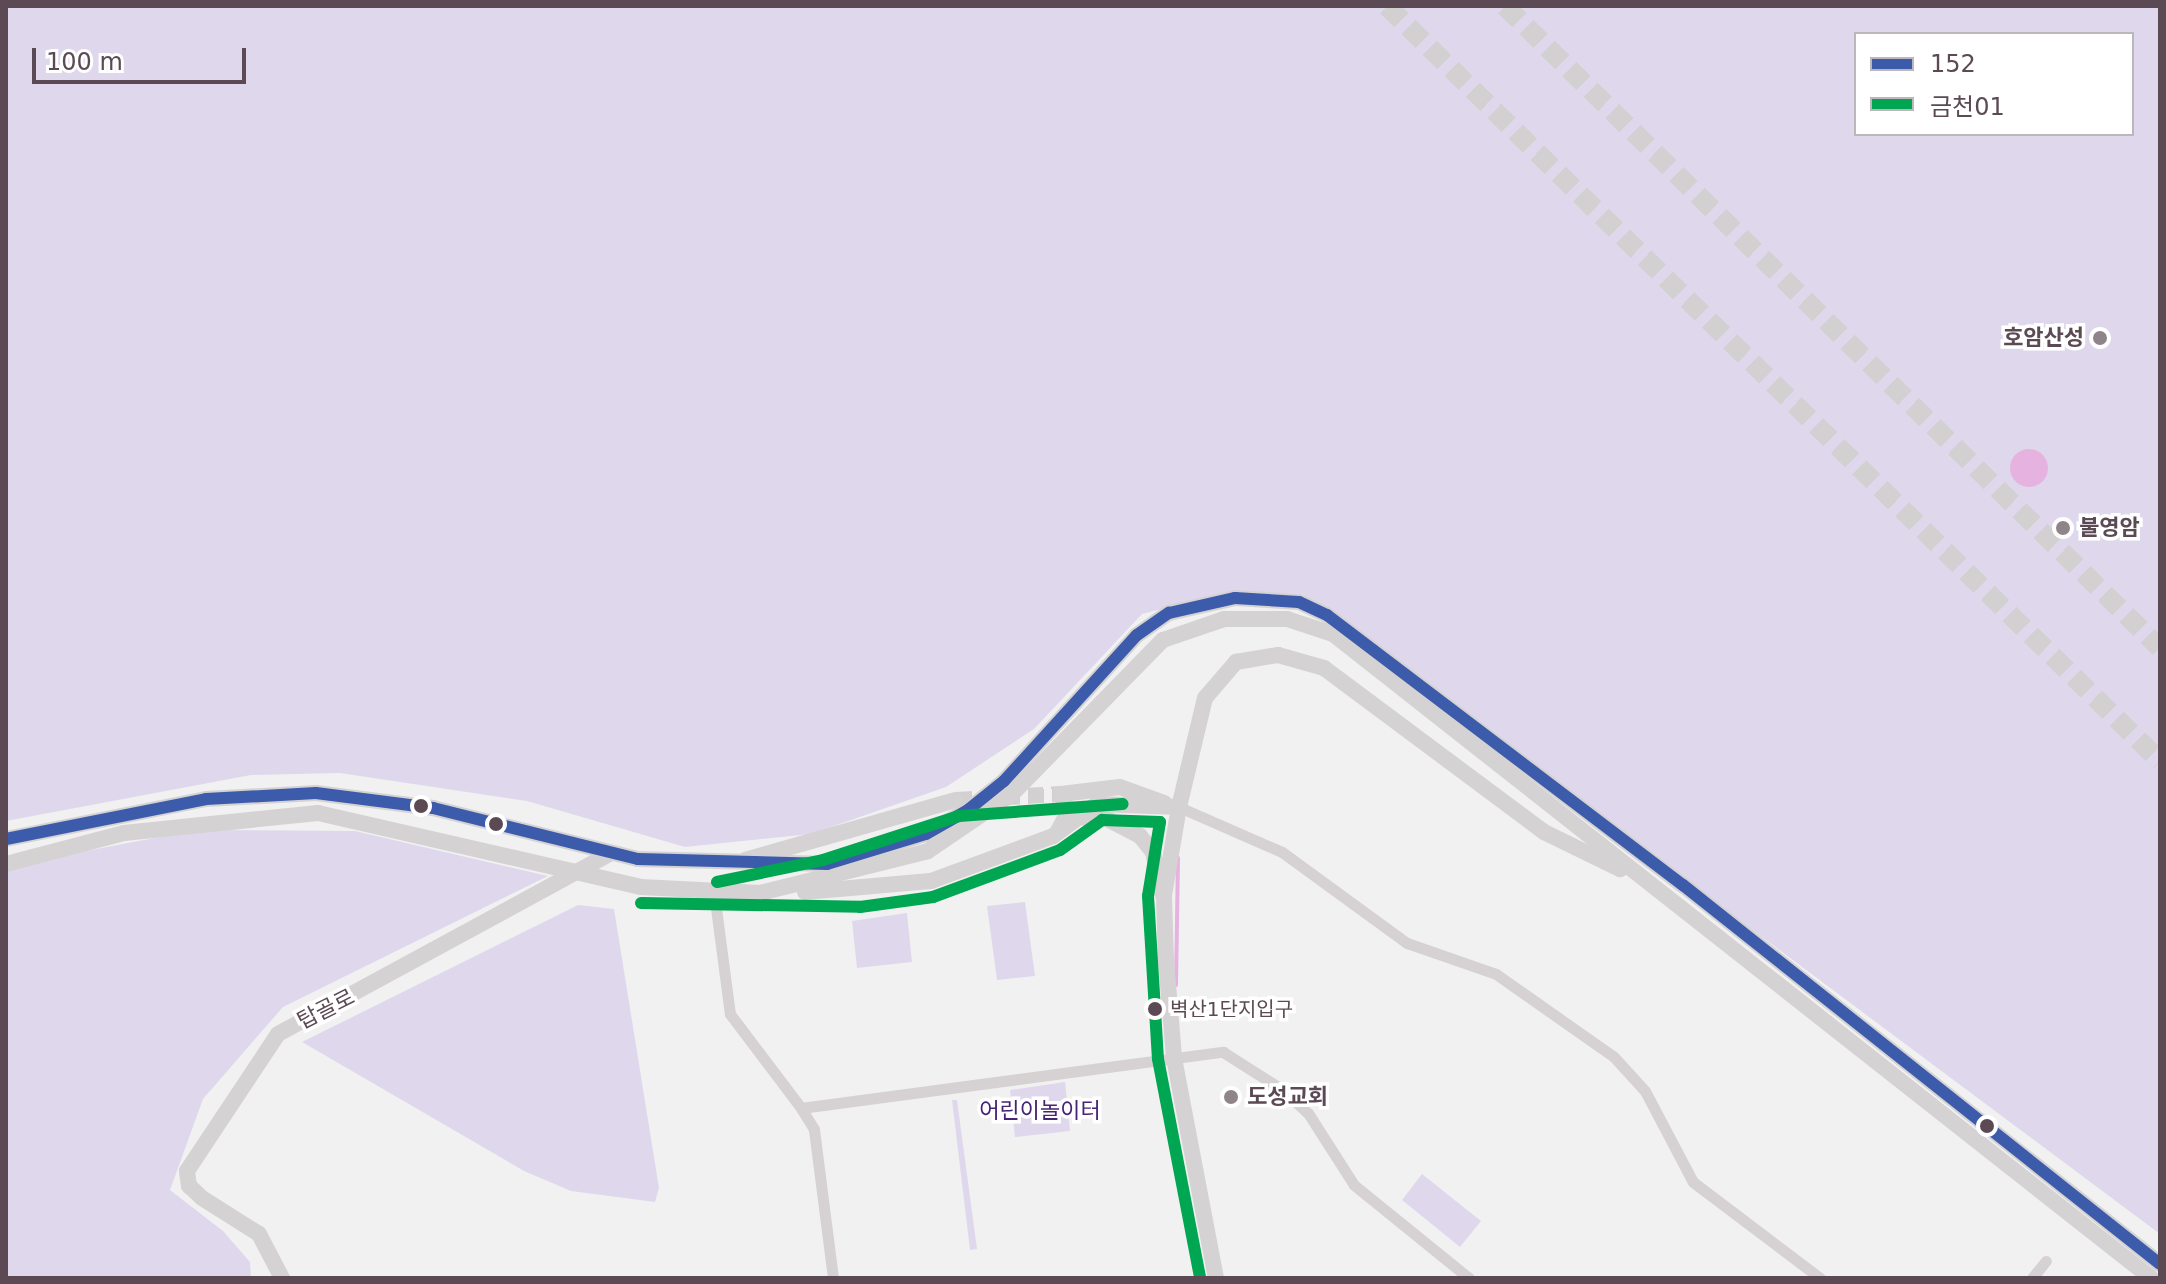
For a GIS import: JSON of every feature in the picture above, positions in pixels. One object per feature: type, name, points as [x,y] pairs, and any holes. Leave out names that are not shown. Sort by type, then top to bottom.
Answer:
[{"type":"main road","points":[[6,839],[206,799],[316,793],[433,808],[608,855],[716,866],[827,864],[926,834],[1004,781],[1137,635],[1169,613],[1235,598],[1299,602],[1327,615],[1683,885],[2160,1264]]},
{"type":"main road","points":[[760,893],[928,851],[1012,794],[1163,640],[1192,626],[1260,616],[1333,634],[2151,1278]]},
{"type":"main road","points":[[1216,1278],[1174,1058],[1164,896],[1172,805],[1201,714],[1216,682],[1246,658],[1288,657],[1338,678],[1544,832],[1647,882]]},
{"type":"main road","points":[[1053,836],[1067,819],[1061,794],[1120,787],[1172,805]]},
{"type":"main road","points":[[716,866],[818,845],[956,800]]},
{"type":"main road","points":[[6,864],[124,833],[318,813],[641,887],[760,893],[931,881],[1053,836],[1085,818],[1097,804],[1172,805]]},
{"type":"main road","points":[[1085,818],[1103,817],[1140,836],[1153,852],[1164,896]]},
{"type":"main road","name":"탑골로","points":[[282,1278],[259,1234],[202,1198],[189,1186],[187,1171],[278,1034],[608,855]]},
{"type":"street","points":[[1172,805],[1282,852],[1407,943],[1496,974],[1614,1057],[1645,1091],[1693,1182],[1820,1278]]},
{"type":"street","points":[[714,893],[730,1014],[814,1129],[833,1278]]},
{"type":"street","points":[[801,1108],[1223,1052],[1251,1063],[1308,1113],[1354,1185],[1469,1278]]},
{"type":"street","points":[[2032,1278],[2046,1261]]},
{"type":"green space","points":[[6,6],[2160,6],[2160,1234],[1302,594],[1227,592],[1142,614],[1034,729],[946,787],[811,834],[685,847],[527,801],[340,773],[251,775],[6,821]]},
{"type":"green space","points":[[197,830],[355,831],[548,876],[283,1007],[203,1099],[170,1190],[223,1231],[250,1262],[251,1278],[6,1278],[6,866]]},
{"type":"green space","points":[[1025,902],[1035,976],[997,980],[987,906]]},
{"type":"green space","points":[[578,905],[614,909],[659,1188],[655,1202],[571,1191],[524,1171],[302,1042]]},
{"type":"green space","points":[[907,913],[912,962],[857,968],[852,921]]},
{"type":"green space","name":"어린이놀이터","points":[[1065,1082],[1070,1131],[1015,1137],[1010,1090]]},
{"type":"green space","points":[[952,1100],[957,1100],[977,1249],[970,1250]]},
{"type":"green space","points":[[1422,1174],[1481,1221],[1460,1247],[1402,1200]]},
{"type":"shaded area","points":[[2029,449],[2042,455],[2048,468],[2042,481],[2029,487],[2016,481],[2010,468],[2016,455]]},
{"type":"waterway","points":[[1176,985],[1178,858]]},
{"type":"tunnel","points":[[1387,6],[2160,761]]},
{"type":"tunnel","points":[[1505,6],[2160,648]]},
{"type":"tunnel","points":[[956,800],[1061,794]]},
{"type":"transit line","name":"152","points":[[6,839],[206,799],[316,793],[433,808],[638,859],[827,864],[926,834],[968,810],[1004,781],[1137,635],[1169,613],[1235,598],[1299,602],[1327,615],[1683,885],[2160,1264]]},
{"type":"transit line","name":"금천01","points":[[717,882],[823,860],[959,816],[1123,804]]},
{"type":"transit line","name":"금천01","points":[[641,903],[860,907],[933,897],[1060,850],[1102,820],[1160,822],[1148,896],[1158,1059],[1200,1278]]},
{"type":"place","name":"호암산성","points":[[2100,338]]},
{"type":"place","name":"불영암","points":[[2063,528]]},
{"type":"place","name":"벽산1단지입구","points":[[1155,1009]]},
{"type":"place","name":"도성교회","points":[[1231,1097]]}]
